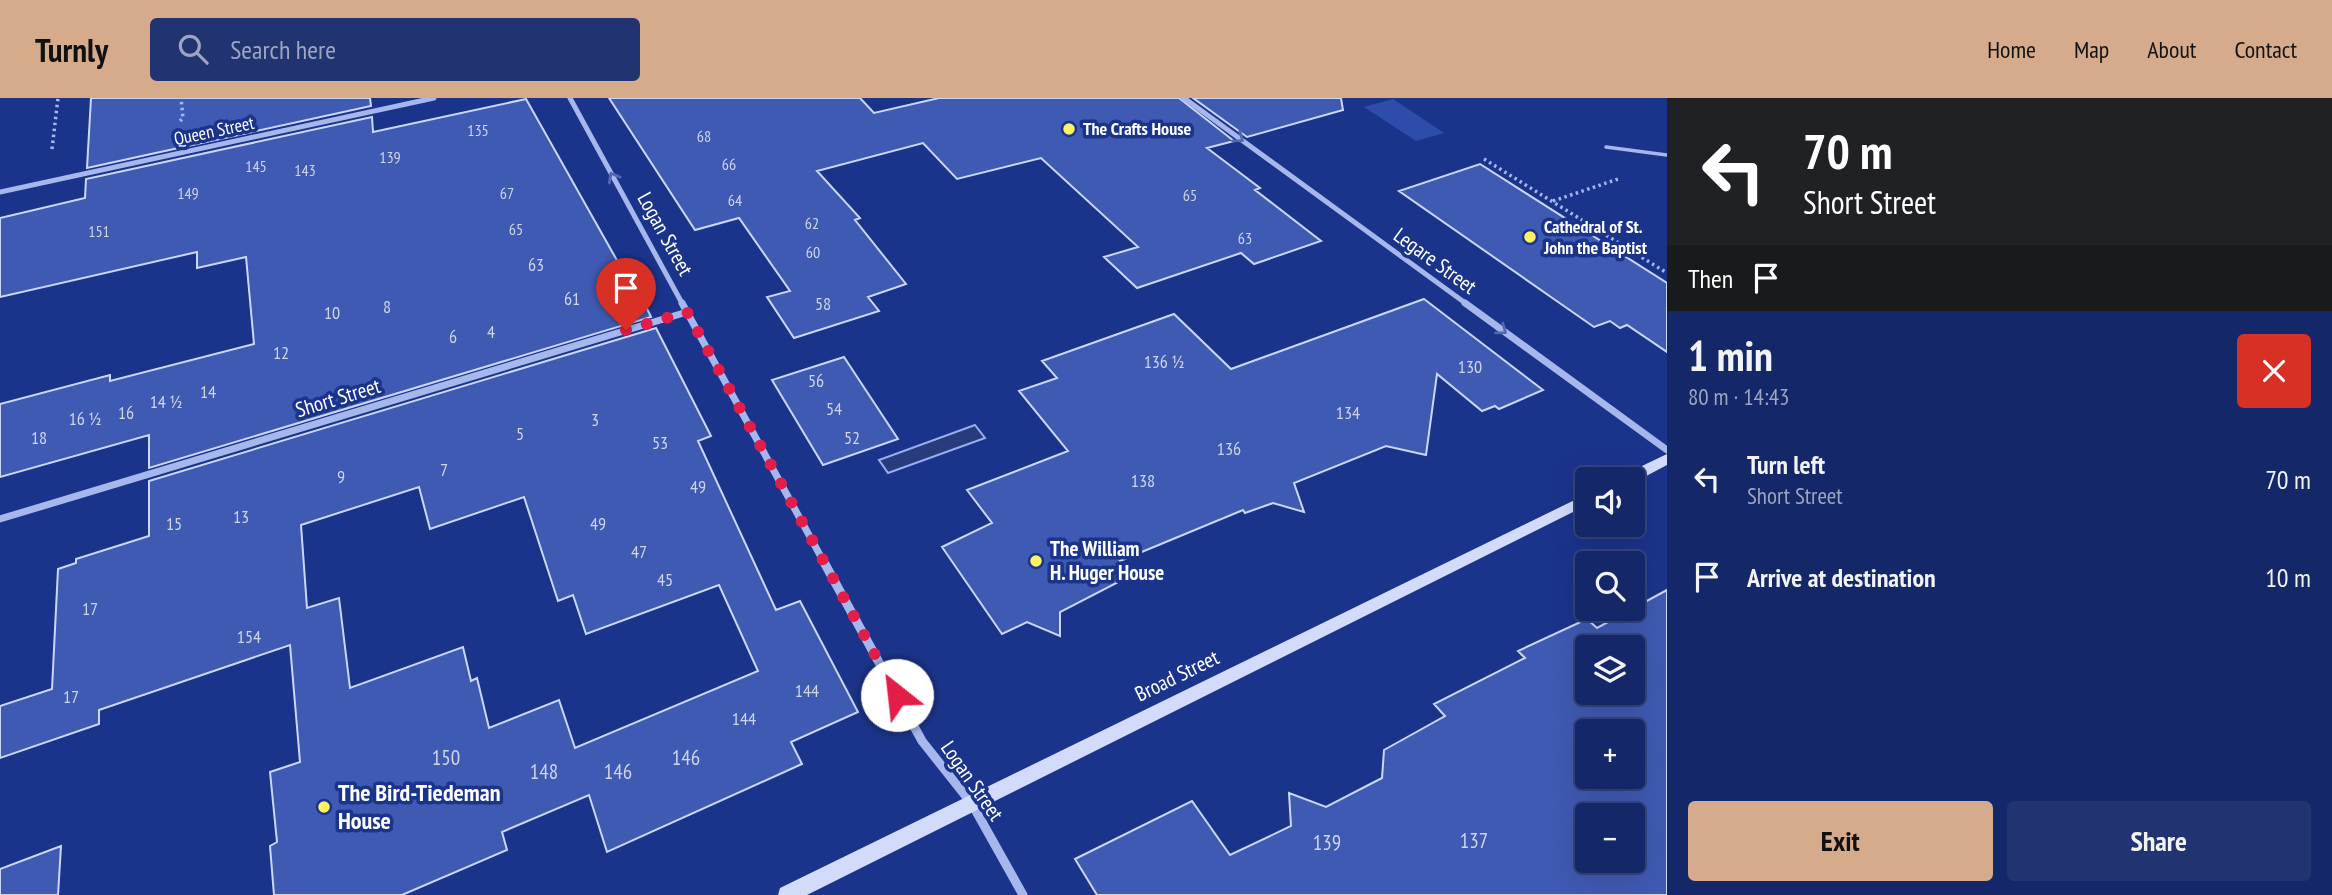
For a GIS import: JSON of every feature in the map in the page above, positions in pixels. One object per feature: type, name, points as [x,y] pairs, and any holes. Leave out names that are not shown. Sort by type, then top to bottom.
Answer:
[{"type":"main road","points":[[1645,470],[1667,459]]},
{"type":"main road","name":"Broad Street","points":[[787,895],[1575,505]]},
{"type":"street","name":"Queen Street","points":[[0,192],[434,98]]},
{"type":"street","name":"Logan Street","points":[[570,98],[922,741],[972,804],[1023,895]]},
{"type":"street","name":"Legare Street","points":[[1184,98],[1667,450]]},
{"type":"street","name":"Short Street","points":[[0,519],[687,312]]},
{"type":"lane","points":[[1606,147],[1667,155]]},
{"type":"path","points":[[51,152],[58,98]]},
{"type":"path","points":[[1484,159],[1667,273]]},
{"type":"path","points":[[1552,201],[1631,175]]},
{"type":"shaded area","points":[[1393,99],[1444,133],[1416,141],[1364,107]]},
{"type":"shaded area","points":[[975,425],[985,438],[888,473],[879,460]]},
{"type":"building","points":[[91,98],[370,98],[371,106],[87,168]]},
{"type":"building","points":[[609,98],[860,98],[874,113],[939,98],[1179,98],[1234,141],[1207,148],[1260,188],[1255,190],[1321,241],[1254,264],[1241,253],[1137,288],[1104,257],[1138,247],[1041,158],[957,179],[923,143],[817,171],[860,218],[855,220],[906,284],[868,297],[879,311],[794,338],[767,297],[790,291],[739,218],[695,230]]},
{"type":"building","points":[[1193,98],[1341,98],[1343,110],[1247,137]]},
{"type":"building","points":[[526,99],[623,271],[628,269],[651,317],[149,468],[149,435],[0,477],[0,404],[110,375],[110,381],[254,344],[246,257],[197,268],[197,252],[0,297],[0,218],[85,198],[86,179],[372,117],[373,132]]},
{"type":"building","name":"Cathedral of St. John the Baptist","points":[[1480,164],[1667,283],[1667,352],[1627,325],[1620,328],[1610,321],[1594,327],[1399,191]]},
{"type":"building","points":[[1424,299],[1543,390],[1499,409],[1495,406],[1482,411],[1437,374],[1426,455],[1386,446],[1294,483],[1304,512],[1273,503],[1245,513],[1243,510],[1120,561],[1132,575],[1060,612],[1060,636],[1027,622],[1002,634],[942,547],[992,523],[967,490],[1068,451],[1019,391],[1057,378],[1042,361],[1174,314],[1231,369]]},
{"type":"building","points":[[656,328],[711,436],[698,441],[776,610],[800,601],[858,712],[791,742],[802,764],[607,852],[589,795],[502,832],[507,850],[402,895],[274,895],[270,846],[277,842],[270,772],[300,762],[290,645],[99,710],[99,724],[0,758],[0,706],[52,689],[58,569],[76,563],[76,559],[149,536],[149,481]],"holes":[[[419,487],[430,529],[524,497],[558,601],[573,595],[586,634],[719,585],[758,671],[575,748],[559,700],[489,728],[477,678],[471,681],[463,647],[350,688],[339,598],[307,608],[301,525]]]},
{"type":"building","points":[[844,357],[898,439],[823,465],[772,380]]},
{"type":"building","points":[[1667,590],[1667,895],[1097,895],[1075,859],[1192,801],[1230,855],[1291,826],[1289,793],[1326,807],[1382,778],[1384,750],[1445,716],[1434,704],[1525,658],[1518,651],[1583,621],[1589,621],[1597,628],[1610,621],[1645,621],[1645,602]]},
{"type":"building","points":[[61,846],[58,895],[0,895],[0,869]]},
{"type":"place","name":"The Crafts House","points":[[1069,129]]},
{"type":"place","name":"Cathedral of St. John the Baptist","points":[[1530,237]]},
{"type":"place","name":"The William H. Huger House","points":[[1036,561]]},
{"type":"place","name":"The Bird-Tiedeman House","points":[[324,807]]},
{"type":"route","points":[[626,330],[687,312],[897,695]]}]
